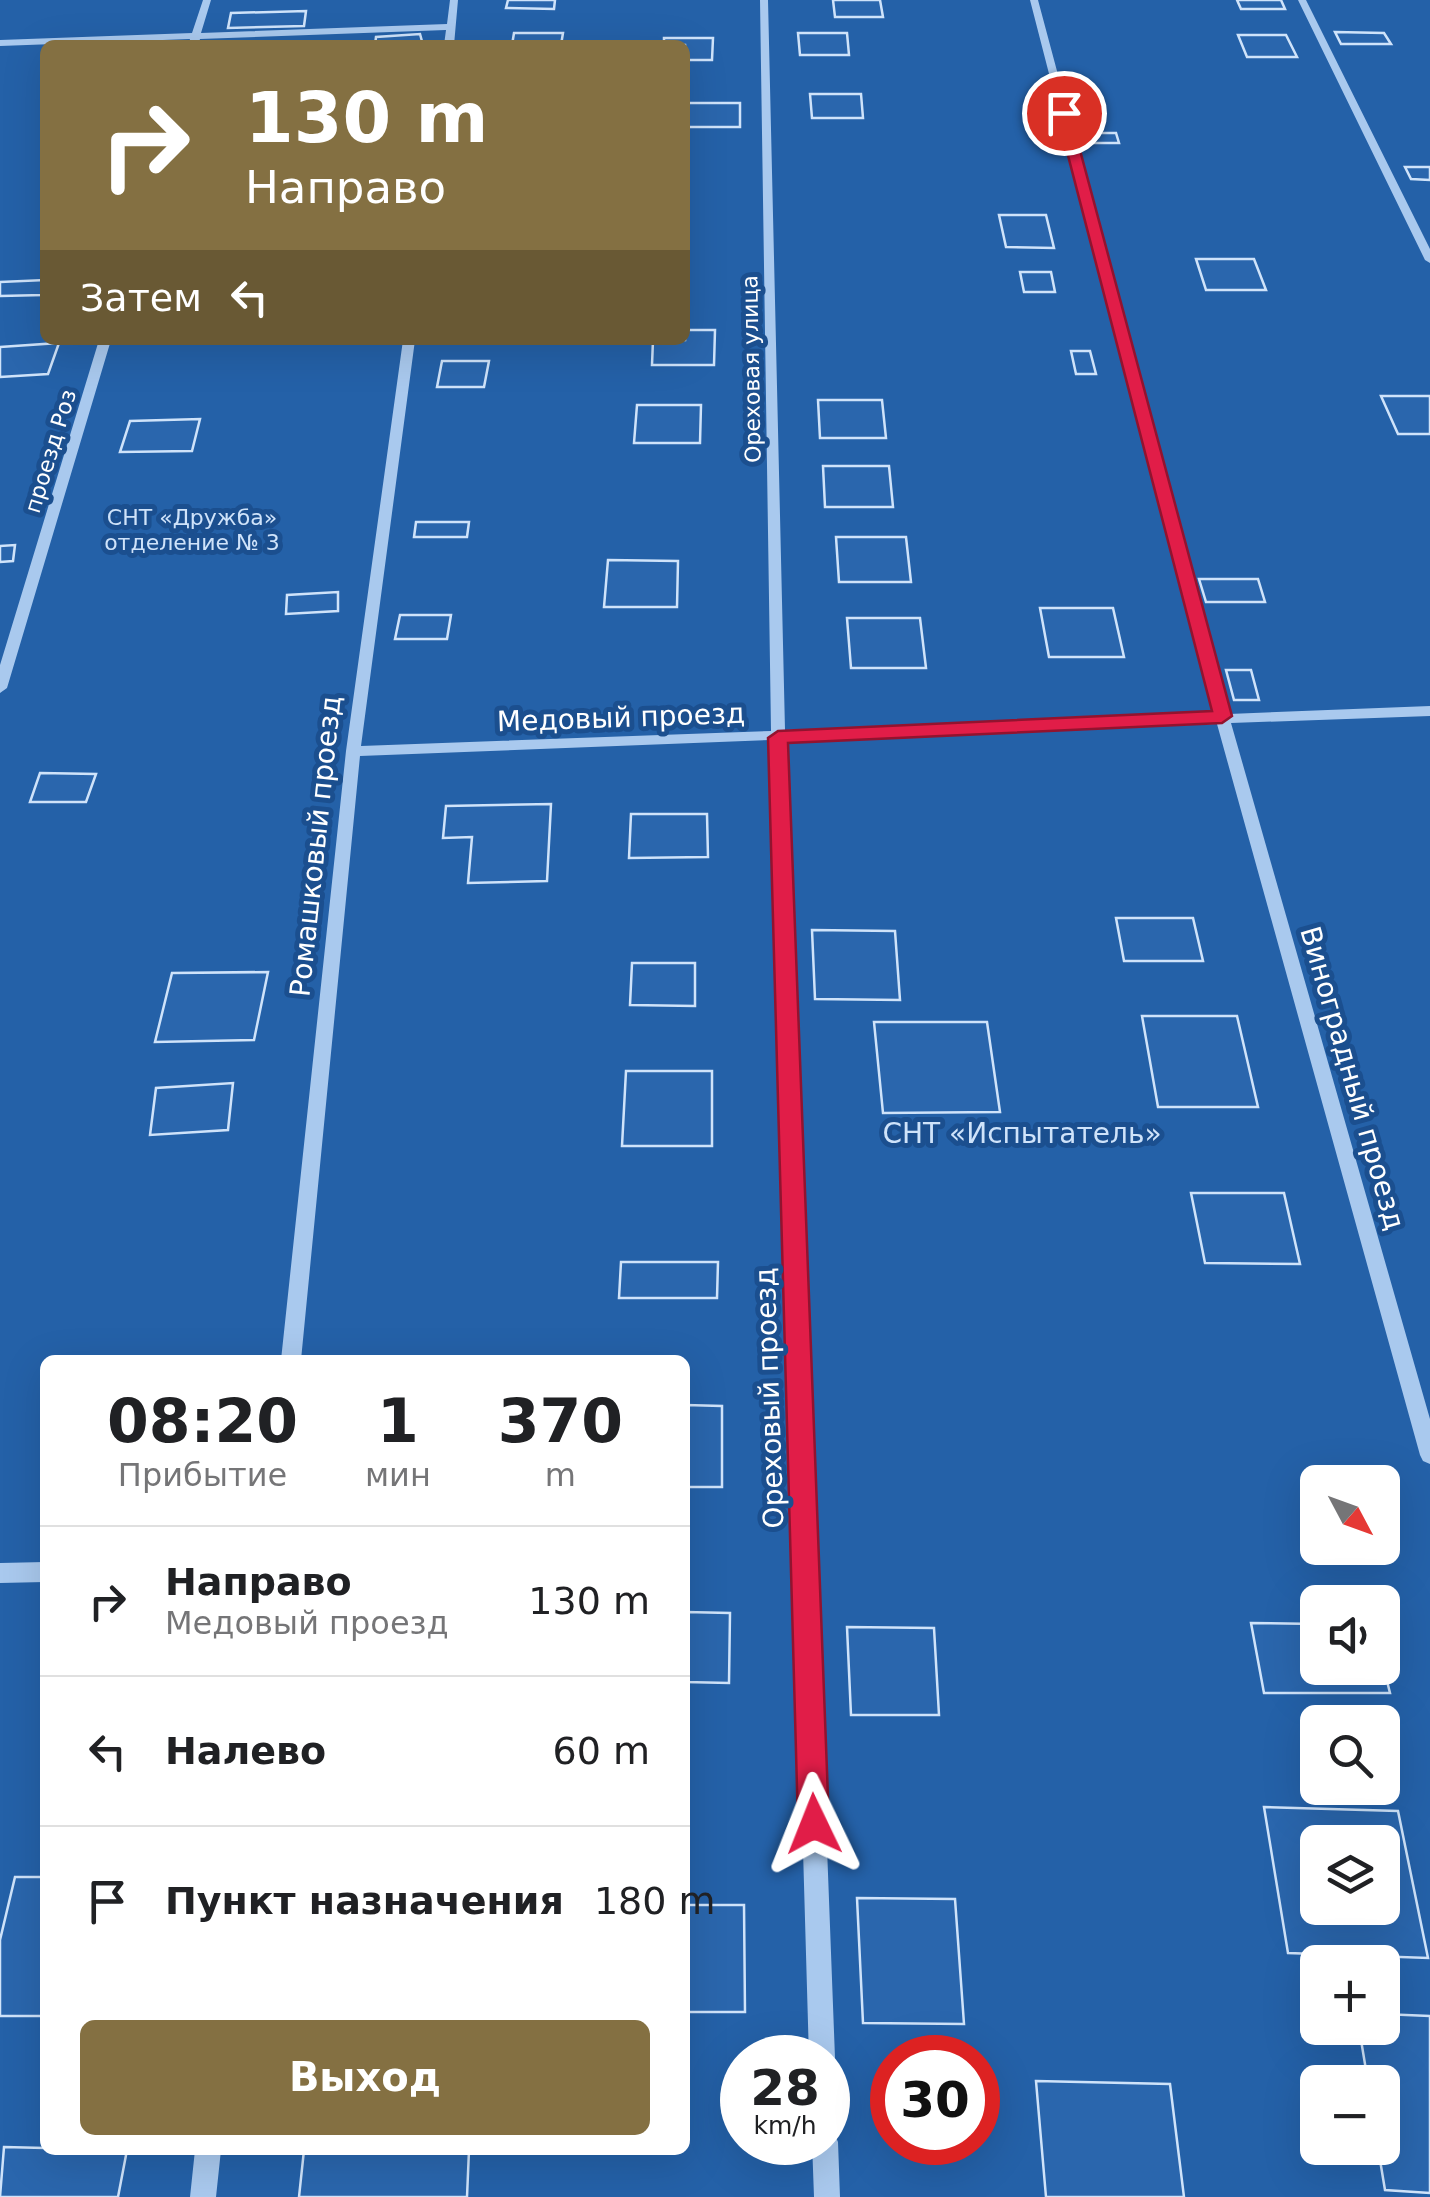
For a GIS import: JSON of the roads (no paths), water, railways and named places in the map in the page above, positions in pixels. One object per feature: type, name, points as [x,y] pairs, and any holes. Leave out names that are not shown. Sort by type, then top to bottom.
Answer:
[{"type":"street","points":[[195,40],[207,0]]},
{"type":"street","points":[[450,40],[454,0]]},
{"type":"street","name":"Ореховая улица","points":[[764,0],[778,738]]},
{"type":"street","name":"Виноградный проезд","points":[[1034,0],[1222,716],[1430,1455]]},
{"type":"street","points":[[1302,0],[1430,260]]},
{"type":"street","points":[[231,40],[452,28]]},
{"type":"street","points":[[0,43],[40,43]]},
{"type":"street","name":"проезд Роз","points":[[0,688],[103,345]]},
{"type":"street","name":"Ромашковый проезд","points":[[292,1355],[353,751],[408,345]]},
{"type":"street","name":"Медовый проезд","points":[[353,751],[1430,711]]},
{"type":"street","name":"Ореховый проезд","points":[[778,738],[821,2035]]},
{"type":"street","points":[[0,1573],[40,1572]]},
{"type":"street","points":[[202,2197],[207,2155]]},
{"type":"street","points":[[826,2165],[827,2197]]},
{"type":"park label","name":"СНТ «Дружба» отделение № 3","points":[[192,530]]},
{"type":"park label","name":"СНТ «Испытатель»","points":[[1022,1133]]}]
